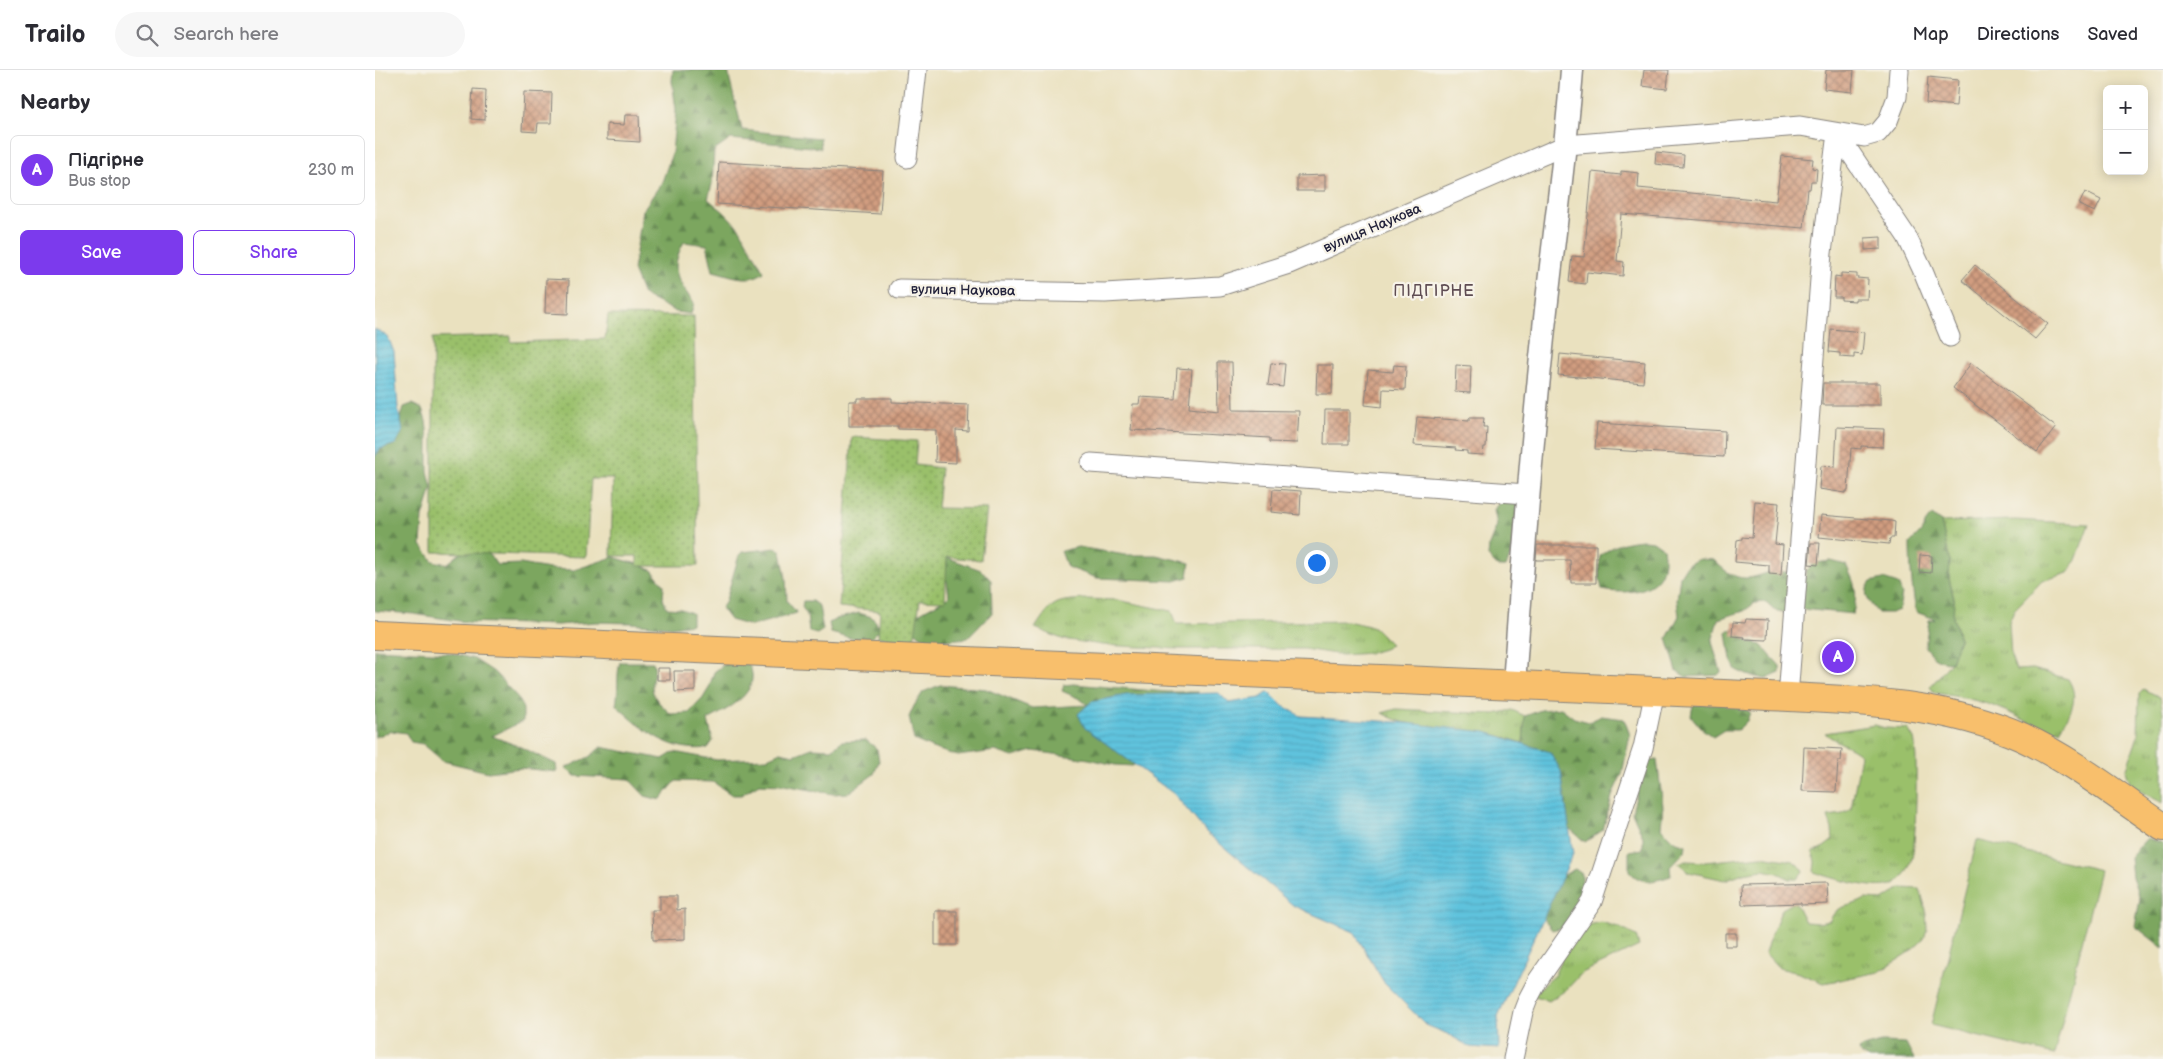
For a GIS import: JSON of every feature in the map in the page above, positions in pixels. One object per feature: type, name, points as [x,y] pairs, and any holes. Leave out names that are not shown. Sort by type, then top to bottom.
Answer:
[{"type":"highway","points":[[375,635],[1789,697],[1921,708],[1959,715],[2022,738],[2054,754],[2163,827]]},
{"type":"street","points":[[907,158],[917,70]]},
{"type":"street","points":[[1513,684],[1527,494],[1542,346],[1566,145],[1572,70]]},
{"type":"street","name":"вулиця Наукова","points":[[899,289],[1105,293],[1220,286],[1289,264],[1566,145],[1800,126],[1864,137],[1878,133],[1888,121],[1897,97],[1899,70]]},
{"type":"street","points":[[1837,133],[1907,237],[1950,337]]},
{"type":"street","points":[[1789,697],[1822,253],[1837,133]]},
{"type":"street","points":[[1091,463],[1527,494]]},
{"type":"street","points":[[1513,1059],[1523,1012],[1528,999],[1538,980],[1592,902],[1643,748],[1655,691]]},
{"type":"green space","points":[[673,70],[728,70],[742,130],[820,138],[821,148],[731,139],[714,151],[712,184],[708,199],[740,229],[764,272],[758,276],[746,278],[713,271],[707,245],[684,242],[679,251],[676,267],[679,281],[694,303],[691,314],[676,312],[643,295],[633,270],[643,210],[662,182],[672,153],[676,110],[672,81]]},
{"type":"green space","points":[[608,315],[694,316],[698,566],[637,566],[637,556],[611,556],[613,479],[591,479],[586,557],[433,552],[433,338],[511,336],[511,342],[605,339]]},
{"type":"green space","points":[[412,404],[422,409],[426,421],[428,471],[432,488],[423,517],[421,545],[433,561],[447,564],[458,555],[473,547],[489,554],[497,565],[521,564],[549,569],[574,570],[613,557],[641,565],[653,571],[664,585],[663,599],[667,608],[681,609],[692,613],[692,624],[671,627],[596,622],[557,625],[466,622],[414,614],[375,611],[375,451],[399,425],[404,407]]},
{"type":"green space","points":[[852,437],[917,441],[915,465],[941,468],[937,508],[987,509],[981,560],[947,557],[945,601],[920,600],[914,641],[878,637],[880,611],[839,607]]},
{"type":"green space","points":[[1508,500],[1522,504],[1517,539],[1506,567],[1498,567],[1488,557],[1489,545],[1497,525],[1494,510],[1497,505]]},
{"type":"green space","points":[[1932,515],[1941,522],[1950,561],[1949,579],[1954,599],[1953,617],[1959,639],[1951,662],[1936,659],[1925,647],[1929,620],[1935,619],[1916,612],[1913,595],[1910,543],[1921,532]]},
{"type":"green space","points":[[2015,520],[2089,524],[2076,560],[2068,573],[2042,581],[2014,610],[2009,622],[2011,656],[2016,670],[2033,669],[2068,679],[2072,686],[2073,705],[2068,718],[2060,730],[2044,728],[1983,703],[1935,693],[1930,687],[1951,662],[1959,639],[1953,617],[1954,599],[1949,579],[1950,561],[1941,522]]},
{"type":"green space","points":[[1644,540],[1653,541],[1663,548],[1664,562],[1661,573],[1656,581],[1647,587],[1626,592],[1602,590],[1599,574],[1600,556],[1621,544]]},
{"type":"green space","points":[[1078,547],[1125,555],[1156,555],[1190,563],[1188,577],[1175,581],[1097,578],[1067,567],[1061,551]]},
{"type":"green space","points":[[776,548],[781,552],[786,578],[787,601],[797,613],[751,626],[730,620],[721,608],[725,603],[739,555],[742,552]]},
{"type":"green space","points":[[943,556],[981,570],[991,580],[992,613],[968,638],[948,640],[923,638],[909,626],[916,615],[949,597],[947,581],[933,564]]},
{"type":"green space","points":[[1699,559],[1714,560],[1726,571],[1745,578],[1770,572],[1789,573],[1787,613],[1777,612],[1766,602],[1755,603],[1744,611],[1718,619],[1712,642],[1721,672],[1718,675],[1686,677],[1677,671],[1667,638],[1679,616],[1677,600],[1680,576],[1687,565]]},
{"type":"green space","points":[[1831,561],[1846,565],[1852,578],[1856,594],[1853,614],[1801,609],[1806,571],[1815,563]]},
{"type":"green space","points":[[1883,579],[1898,584],[1902,594],[1899,610],[1891,613],[1878,613],[1869,602],[1866,594],[1871,582]]},
{"type":"green space","points":[[1087,599],[1117,600],[1172,611],[1177,624],[1347,621],[1374,627],[1391,644],[1387,648],[1370,653],[1342,655],[1304,649],[1178,649],[1102,645],[1062,639],[1035,628],[1046,612],[1055,604]]},
{"type":"green space","points":[[803,601],[812,601],[819,606],[823,630],[817,634],[809,632],[807,615],[802,607]]},
{"type":"green space","points":[[859,613],[872,617],[881,628],[871,638],[849,638],[831,633],[829,623],[836,619]]},
{"type":"green space","points":[[1729,630],[1737,631],[1749,642],[1761,645],[1780,666],[1780,673],[1766,679],[1747,675],[1736,670],[1731,660],[1727,633]]},
{"type":"green space","points":[[375,649],[451,653],[474,659],[494,672],[519,699],[523,709],[523,721],[492,736],[556,764],[557,772],[521,768],[488,772],[443,761],[423,744],[411,742],[406,733],[392,731],[375,737]]},
{"type":"green space","points":[[620,662],[653,662],[652,683],[654,695],[671,714],[689,713],[703,698],[709,688],[714,672],[726,663],[749,664],[752,674],[751,683],[747,691],[733,705],[708,720],[713,741],[708,748],[694,749],[681,747],[657,738],[616,705]]},
{"type":"green space","points":[[1073,684],[1168,692],[1198,692],[1195,697],[1137,741],[1133,766],[1115,765],[1089,759],[1033,751],[1013,757],[995,751],[958,756],[914,740],[909,717],[914,706],[923,692],[940,685],[986,689],[1032,708],[1088,705],[1062,691],[1064,685]]},
{"type":"green space","points":[[2143,689],[2160,697],[2163,712],[2163,803],[2145,794],[2130,783],[2126,771],[2138,736],[2139,694]]},
{"type":"green space","points":[[1734,702],[1750,712],[1747,721],[1738,730],[1724,730],[1713,737],[1701,728],[1691,716],[1693,705]]},
{"type":"green space","points":[[1561,708],[1574,718],[1589,722],[1601,716],[1624,719],[1630,735],[1622,774],[1613,793],[1603,830],[1585,842],[1561,821],[1523,743],[1525,716],[1541,710]]},
{"type":"green space","points":[[1396,709],[1494,714],[1512,710],[1525,716],[1523,743],[1480,732],[1415,725],[1382,713]]},
{"type":"green space","points":[[1875,725],[1885,728],[1908,729],[1914,739],[1915,747],[1915,818],[1912,858],[1907,870],[1896,883],[1884,886],[1853,883],[1814,872],[1813,852],[1833,840],[1828,816],[1843,814],[1851,809],[1861,755],[1825,733]]},
{"type":"green space","points":[[866,740],[877,749],[879,761],[874,774],[848,793],[833,794],[784,785],[759,784],[741,795],[732,795],[713,782],[676,781],[660,800],[645,796],[629,779],[575,776],[565,768],[589,757],[601,747],[663,759],[674,752],[717,760],[767,758],[781,752],[794,755],[812,748],[832,749],[842,741]]},
{"type":"green space","points":[[1657,760],[1663,806],[1661,828],[1674,841],[1686,845],[1685,851],[1670,867],[1671,876],[1649,881],[1639,879],[1629,871],[1629,851],[1643,849],[1643,837],[1632,812],[1645,762]]},
{"type":"green space","points":[[2147,838],[2163,843],[2163,948],[2135,926],[2140,899],[2132,877],[2130,857]]},
{"type":"green space","points":[[1977,840],[2100,870],[2054,1055],[1931,1025]]},
{"type":"green space","points":[[1761,856],[1793,861],[1804,870],[1797,879],[1790,879],[1778,873],[1763,870],[1743,873],[1725,880],[1689,872],[1678,863],[1686,861],[1705,862]]},
{"type":"green space","points":[[1575,869],[1582,874],[1581,895],[1578,907],[1569,926],[1552,930],[1540,914],[1553,887],[1562,877]]},
{"type":"green space","points":[[1901,888],[1920,889],[1926,910],[1927,929],[1924,939],[1910,952],[1879,972],[1824,983],[1799,973],[1779,968],[1765,953],[1782,909],[1795,902],[1805,922],[1818,923],[1830,921],[1836,911],[1840,909],[1865,899],[1883,900]]},
{"type":"green space","points":[[1601,922],[1618,927],[1636,936],[1639,946],[1582,973],[1566,990],[1549,1001],[1533,995],[1555,974],[1566,947],[1585,926]]},
{"type":"green space","points":[[1882,1042],[1906,1043],[1914,1059],[1870,1059],[1861,1055],[1859,1050]]},
{"type":"water","points":[[375,329],[388,337],[394,352],[398,408],[403,431],[396,444],[380,449],[375,457]]},
{"type":"water","points":[[1269,692],[1283,706],[1301,716],[1397,722],[1486,732],[1550,752],[1561,771],[1573,854],[1498,1016],[1499,1049],[1470,1047],[1448,1034],[1426,1025],[1385,984],[1354,932],[1294,906],[1206,832],[1174,794],[1085,728],[1078,714],[1091,702],[1126,695],[1219,693],[1229,703],[1260,698]]},
{"type":"building","points":[[1644,70],[1669,70],[1667,89],[1642,86]]},
{"type":"building","points":[[1826,70],[1854,70],[1852,92],[1824,89]]},
{"type":"building","points":[[1928,77],[1958,80],[1956,106],[1926,103]]},
{"type":"building","points":[[473,89],[486,90],[485,120],[471,119]]},
{"type":"building","points":[[524,92],[552,93],[551,123],[538,123],[537,132],[522,131]]},
{"type":"building","points":[[625,115],[639,115],[640,142],[607,140],[607,124],[624,125]]},
{"type":"building","points":[[1656,152],[1684,155],[1683,167],[1655,164]]},
{"type":"building","points":[[1782,156],[1813,159],[1812,168],[1817,169],[1816,181],[1811,181],[1810,189],[1808,189],[1804,228],[1621,214],[1617,261],[1624,262],[1623,276],[1587,272],[1586,284],[1569,282],[1572,256],[1584,257],[1592,172],[1621,175],[1621,171],[1639,173],[1638,188],[1776,201]]},
{"type":"building","points":[[719,162],[883,171],[880,214],[717,204]]},
{"type":"building","points":[[1325,175],[1325,191],[1297,191],[1297,176]]},
{"type":"building","points":[[2085,192],[2101,200],[2095,212],[2079,205]]},
{"type":"building","points":[[1881,237],[1881,249],[1865,250],[1865,238]]},
{"type":"building","points":[[1975,265],[2048,324],[2035,339],[1962,280]]},
{"type":"building","points":[[1841,273],[1857,274],[1857,278],[1868,279],[1867,299],[1855,299],[1855,301],[1841,300],[1841,297],[1834,297],[1835,276],[1841,277]]},
{"type":"building","points":[[546,279],[569,280],[568,314],[545,313]]},
{"type":"building","points":[[1831,329],[1864,332],[1862,355],[1854,354],[1854,358],[1840,357],[1840,353],[1829,352]]},
{"type":"building","points":[[1560,354],[1645,362],[1643,383],[1558,375]]},
{"type":"building","points":[[1218,362],[1232,362],[1233,410],[1299,411],[1297,443],[1270,442],[1270,438],[1131,430],[1133,404],[1139,404],[1140,397],[1175,399],[1177,368],[1192,369],[1189,408],[1219,411]]},
{"type":"building","points":[[1271,363],[1285,364],[1283,387],[1268,385]]},
{"type":"building","points":[[1971,363],[2056,427],[2037,452],[1953,388]]},
{"type":"building","points":[[1317,365],[1333,365],[1332,394],[1316,394]]},
{"type":"building","points":[[1394,365],[1406,366],[1405,390],[1383,389],[1382,407],[1365,405],[1368,370],[1393,372]]},
{"type":"building","points":[[1456,365],[1471,366],[1470,393],[1455,392]]},
{"type":"building","points":[[1823,383],[1880,383],[1880,405],[1822,405]]},
{"type":"building","points":[[857,398],[892,398],[892,402],[969,405],[968,431],[956,430],[956,463],[935,462],[936,430],[898,429],[898,426],[849,426],[849,401],[857,401]]},
{"type":"building","points":[[1325,410],[1349,410],[1349,444],[1324,444]]},
{"type":"building","points":[[1417,417],[1469,421],[1469,418],[1484,418],[1483,427],[1487,427],[1486,447],[1484,447],[1483,455],[1467,454],[1467,451],[1455,450],[1456,448],[1414,445]]},
{"type":"building","points":[[1597,423],[1725,431],[1724,457],[1595,449]]},
{"type":"building","points":[[1837,427],[1884,429],[1883,447],[1861,446],[1861,449],[1851,448],[1848,491],[1846,493],[1819,489],[1821,466],[1835,467]]},
{"type":"building","points":[[1273,489],[1301,491],[1300,515],[1271,512]]},
{"type":"building","points":[[1755,501],[1779,503],[1775,544],[1783,545],[1781,575],[1769,574],[1769,565],[1735,562],[1737,540],[1742,539],[1742,537],[1752,538]]},
{"type":"building","points":[[1821,515],[1895,522],[1894,538],[1890,538],[1889,544],[1819,537]]},
{"type":"building","points":[[1811,543],[1820,543],[1818,565],[1809,564]]},
{"type":"building","points":[[1537,545],[1596,545],[1596,583],[1571,583],[1570,560],[1536,560]]},
{"type":"building","points":[[1920,555],[1932,556],[1931,573],[1919,572]]},
{"type":"building","points":[[1746,619],[1768,620],[1767,640],[1744,639],[1745,637],[1732,636],[1733,622],[1745,623]]},
{"type":"building","points":[[657,668],[670,668],[670,680],[657,680]]},
{"type":"building","points":[[674,671],[695,671],[695,691],[675,692]]},
{"type":"building","points":[[1804,747],[1842,749],[1841,761],[1838,761],[1836,792],[1802,791]]},
{"type":"building","points":[[1827,883],[1828,904],[1742,905],[1741,885]]},
{"type":"building","points":[[660,896],[677,896],[677,910],[685,909],[685,939],[653,940],[652,910],[660,910]]},
{"type":"building","points":[[935,911],[957,911],[957,945],[935,945]]},
{"type":"building","points":[[1725,933],[1736,933],[1736,946],[1725,946]]},
{"type":"place","name":"Підгірне","points":[[1838,657]]},
{"type":"district","name":"ПІДГІРНЕ","points":[[1434,291]]}]
